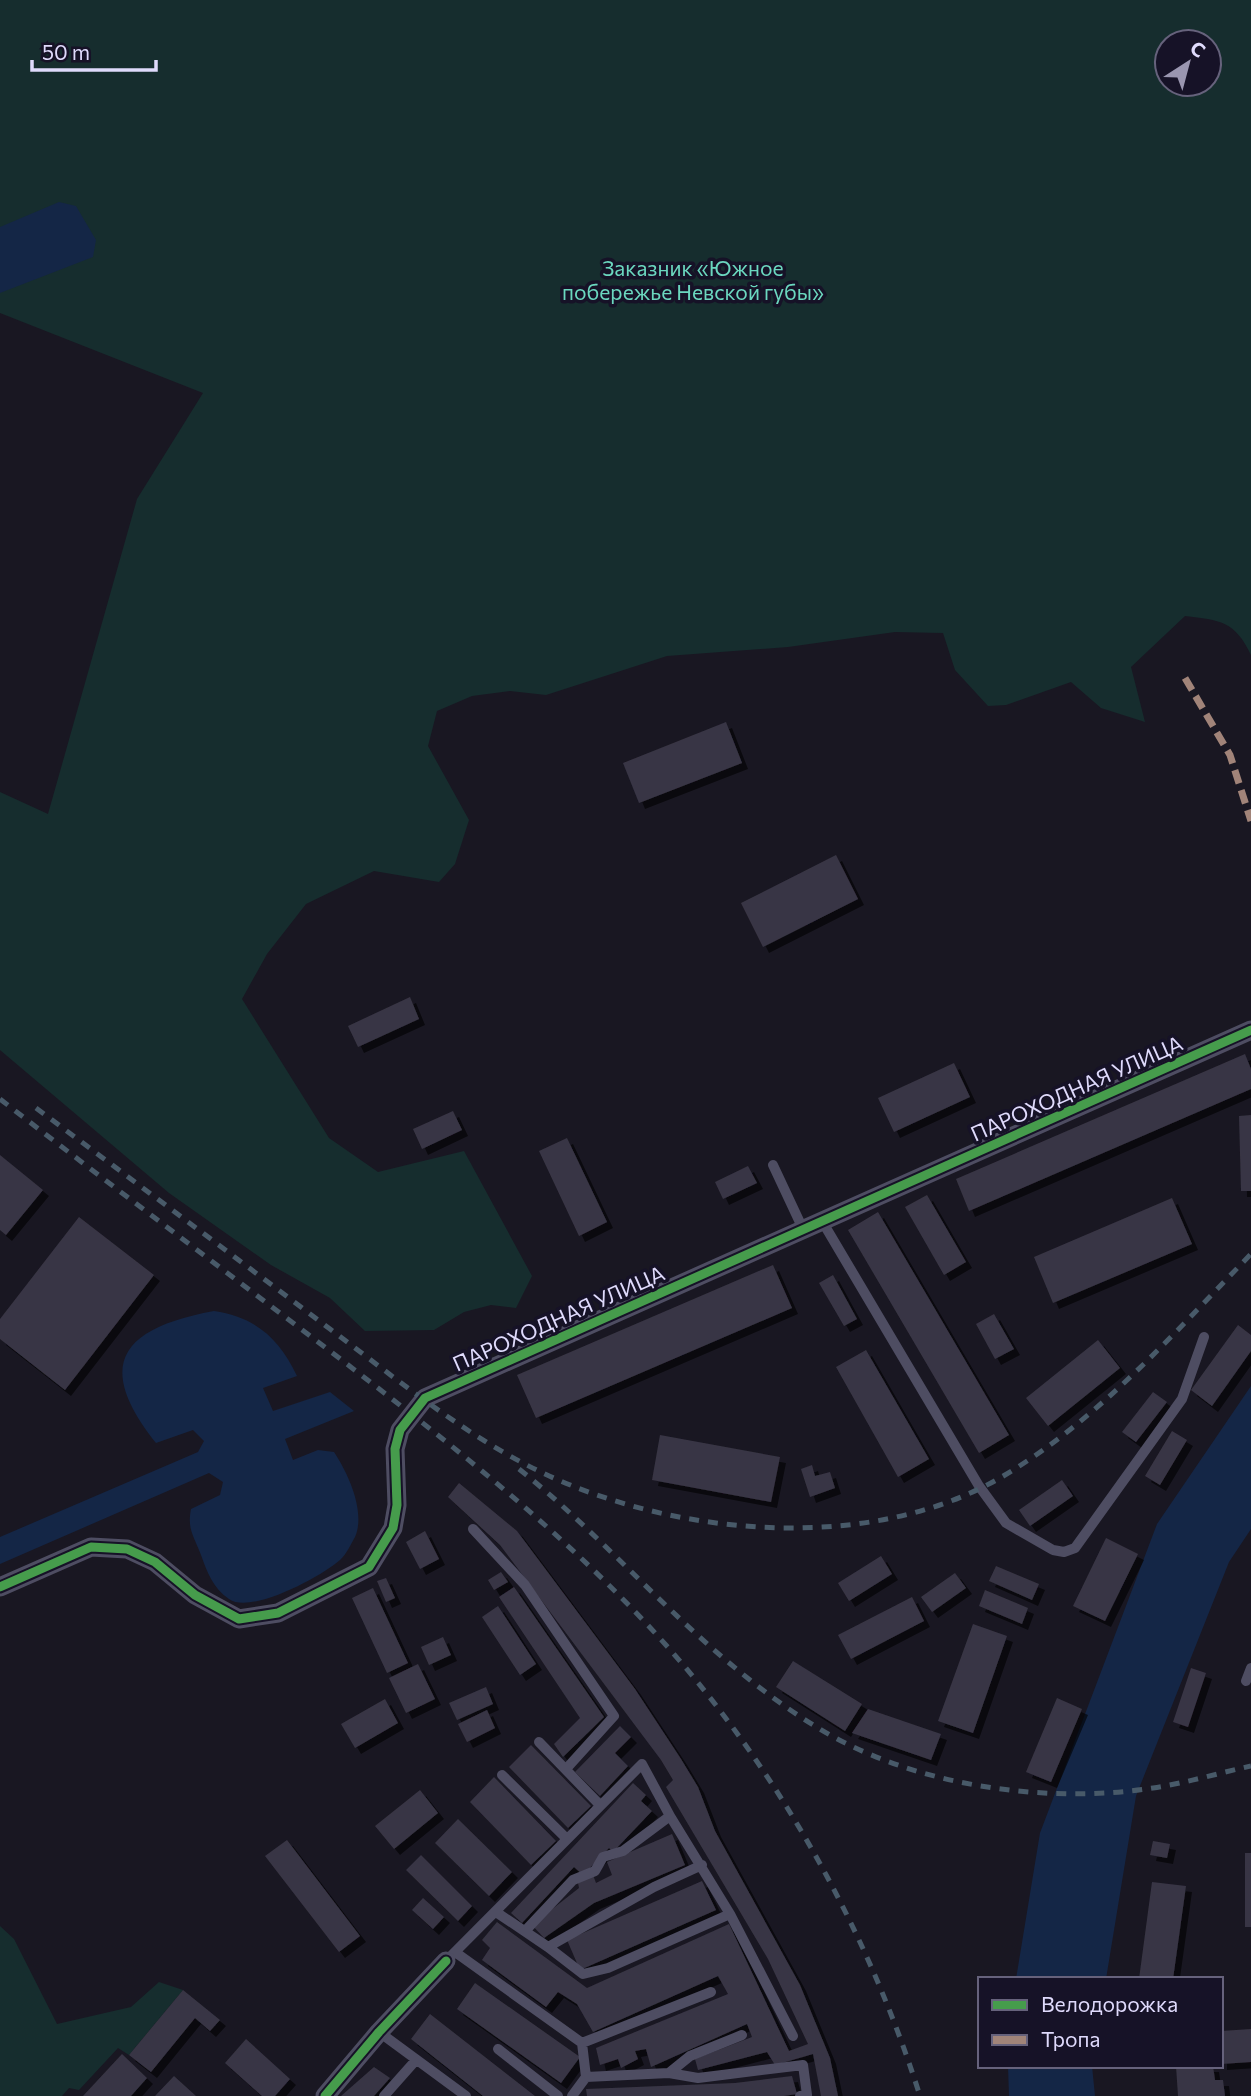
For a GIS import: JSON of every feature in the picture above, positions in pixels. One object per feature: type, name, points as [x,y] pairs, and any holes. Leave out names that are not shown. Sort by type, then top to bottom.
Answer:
[{"type":"street","name":"ПАРОХОДНАЯ УЛИЦА","points":[[0,1587],[90,1547],[127,1549],[155,1562],[195,1595],[239,1619],[278,1612],[369,1567],[393,1528],[397,1505],[396,1449],[400,1430],[425,1398],[1251,1030]]},
{"type":"street","points":[[325,2096],[379,2032],[450,1957]]},
{"type":"lane","points":[[773,1165],[803,1229]]},
{"type":"lane","points":[[822,1221],[979,1486],[1006,1523],[1053,1550],[1064,1552],[1075,1548],[1182,1399],[1204,1337]]},
{"type":"lane","points":[[472,1530],[525,1585],[614,1716],[566,1769]]},
{"type":"lane","points":[[1246,1681],[1251,1668]]},
{"type":"lane","points":[[539,1742],[600,1804]]},
{"type":"lane","points":[[582,2043],[450,1957],[642,1764],[670,1816],[730,1914],[793,2036]]},
{"type":"lane","points":[[502,1774],[566,1838]]},
{"type":"lane","points":[[524,1931],[573,1880],[595,1871],[603,1857],[624,1851],[670,1816]]},
{"type":"lane","points":[[548,1947],[654,1887],[702,1865]]},
{"type":"lane","points":[[496,1912],[583,1974],[608,1968],[730,1914]]},
{"type":"lane","points":[[582,2043],[711,1992]]},
{"type":"lane","points":[[379,2032],[466,2096]]},
{"type":"lane","points":[[669,2073],[690,2056],[742,2035]]},
{"type":"lane","points":[[572,2096],[586,2077],[582,2043]]},
{"type":"lane","points":[[498,2049],[558,2096]]},
{"type":"lane","points":[[384,2096],[416,2060]]},
{"type":"lane","points":[[586,2077],[669,2073],[698,2078],[803,2064],[807,2095],[800,2096]]},
{"type":"lane","points":[[446,2096],[452,2086]]},
{"type":"green space","name":"Заказник «Южное побережье Невской губы»","points":[[0,0],[1251,0],[1251,655],[1239,635],[1225,624],[1185,616],[1131,667],[1145,722],[1101,708],[1071,682],[1006,705],[988,706],[955,670],[943,633],[895,632],[788,647],[667,656],[546,695],[510,691],[472,696],[437,711],[428,746],[469,820],[455,864],[439,882],[374,871],[306,904],[267,954],[242,999],[329,1138],[378,1172],[464,1151],[532,1276],[516,1308],[491,1305],[464,1312],[434,1330],[365,1331],[330,1298],[271,1265],[169,1193],[0,1050],[0,792],[48,814],[137,499],[203,393],[0,313]]},
{"type":"green space","points":[[0,1926],[14,1939],[57,2024],[131,2007],[159,1982],[183,1990],[129,2055],[118,2048],[79,2090],[69,2088],[62,2096],[0,2096]]},
{"type":"water","points":[[59,202],[76,206],[96,240],[93,257],[0,293],[0,227]]},
{"type":"water","points":[[214,1311],[254,1324],[274,1340],[290,1363],[297,1376],[263,1388],[273,1411],[330,1392],[354,1411],[285,1439],[293,1460],[318,1450],[334,1452],[345,1471],[357,1505],[358,1527],[342,1558],[286,1592],[253,1602],[239,1603],[229,1599],[211,1579],[191,1528],[191,1509],[220,1495],[223,1482],[209,1473],[0,1564],[0,1537],[198,1452],[204,1441],[193,1430],[156,1443],[137,1415],[126,1391],[122,1371],[127,1354],[139,1339],[157,1328],[183,1318]]},
{"type":"water","points":[[1251,1386],[1251,1529],[1229,1562],[1136,1796],[1106,1977],[1016,1977],[1040,1833],[1157,1524]]},
{"type":"water","points":[[1008,2068],[1092,2068],[1095,2096],[1009,2096]]},
{"type":"building","points":[[726,722],[742,763],[639,803],[623,763]]},
{"type":"building","points":[[836,855],[858,899],[763,947],[741,903]]},
{"type":"building","points":[[410,997],[419,1019],[358,1047],[348,1026]]},
{"type":"building","points":[[1245,1054],[1251,1069],[1251,1089],[969,1211],[956,1179]]},
{"type":"building","points":[[954,1063],[970,1097],[894,1132],[878,1098]]},
{"type":"building","points":[[453,1111],[462,1130],[422,1149],[413,1129]]},
{"type":"building","points":[[1251,1115],[1251,1191],[1241,1191],[1239,1116]]},
{"type":"building","points":[[567,1138],[607,1222],[579,1236],[539,1151]]},
{"type":"building","points":[[0,1155],[43,1190],[6,1235],[0,1230]]},
{"type":"building","points":[[748,1166],[757,1183],[723,1199],[715,1182]]},
{"type":"building","points":[[927,1195],[966,1262],[944,1275],[905,1207]]},
{"type":"building","points":[[1172,1198],[1192,1244],[1053,1303],[1034,1257]]},
{"type":"building","points":[[878,1212],[1009,1435],[979,1453],[848,1230]]},
{"type":"building","points":[[79,1217],[154,1275],[65,1390],[0,1339],[0,1319]]},
{"type":"building","points":[[773,1265],[792,1308],[536,1418],[517,1375]]},
{"type":"building","points":[[833,1275],[857,1319],[844,1326],[819,1283]]},
{"type":"building","points":[[994,1314],[1014,1349],[995,1359],[976,1324]]},
{"type":"building","points":[[1238,1325],[1251,1335],[1251,1351],[1212,1406],[1191,1390]]},
{"type":"building","points":[[1098,1340],[1120,1368],[1048,1426],[1026,1398]]},
{"type":"building","points":[[866,1350],[929,1459],[898,1477],[836,1367]]},
{"type":"building","points":[[1153,1392],[1167,1402],[1136,1442],[1122,1432]]},
{"type":"building","points":[[1172,1431],[1187,1440],[1160,1485],[1145,1476]]},
{"type":"building","points":[[660,1435],[780,1457],[771,1502],[652,1480]]},
{"type":"building","points":[[812,1465],[815,1476],[830,1472],[835,1488],[810,1497],[801,1469]]},
{"type":"building","points":[[1062,1480],[1073,1496],[1030,1526],[1019,1510]]},
{"type":"building","points":[[459,1483],[517,1531],[635,1689],[681,1759],[698,1787],[715,1831],[800,1985],[830,2058],[838,2096],[821,2096],[813,2054],[775,2065],[767,2052],[698,2070],[695,2059],[752,2037],[747,2024],[651,2067],[646,2049],[635,2051],[638,2059],[621,2068],[618,2059],[600,2065],[596,2048],[728,1994],[718,1976],[593,2032],[577,2004],[558,1992],[546,2007],[482,1960],[490,1948],[482,1940],[497,1922],[587,1988],[729,1924],[789,2051],[808,2044],[768,1959],[666,1787],[673,1780],[661,1760],[500,1545],[448,1497]]},
{"type":"building","points":[[425,1531],[439,1559],[420,1569],[406,1542]]},
{"type":"building","points":[[1106,1538],[1138,1554],[1105,1621],[1073,1606]]},
{"type":"building","points":[[881,1556],[892,1574],[849,1601],[838,1583]]},
{"type":"building","points":[[996,1566],[1039,1584],[1032,1600],[989,1581]]},
{"type":"building","points":[[501,1572],[508,1582],[494,1590],[488,1580]]},
{"type":"building","points":[[955,1573],[966,1588],[932,1612],[921,1597]]},
{"type":"building","points":[[386,1578],[395,1598],[386,1602],[377,1581]]},
{"type":"building","points":[[514,1587],[604,1717],[563,1757],[554,1744],[580,1718],[499,1597]]},
{"type":"building","points":[[373,1588],[408,1663],[387,1673],[352,1598]]},
{"type":"building","points":[[985,1590],[1028,1608],[1022,1624],[979,1606]]},
{"type":"building","points":[[912,1597],[924,1621],[851,1659],[838,1635]]},
{"type":"building","points":[[498,1606],[536,1664],[520,1675],[482,1617]]},
{"type":"building","points":[[973,1624],[1007,1636],[973,1733],[938,1721]]},
{"type":"building","points":[[443,1637],[451,1655],[429,1665],[421,1647]]},
{"type":"building","points":[[793,1661],[862,1704],[845,1731],[776,1687]]},
{"type":"building","points":[[418,1664],[435,1699],[406,1713],[389,1678]]},
{"type":"building","points":[[1191,1668],[1206,1673],[1188,1727],[1173,1722]]},
{"type":"building","points":[[486,1687],[493,1704],[457,1720],[449,1703]]},
{"type":"building","points":[[1057,1698],[1082,1709],[1051,1782],[1026,1772]]},
{"type":"building","points":[[385,1699],[398,1723],[355,1748],[341,1724]]},
{"type":"building","points":[[868,1709],[941,1734],[931,1760],[852,1733]]},
{"type":"building","points":[[487,1710],[495,1728],[467,1742],[458,1724]]},
{"type":"building","points":[[620,1726],[631,1737],[615,1753],[628,1766],[600,1796],[575,1772]]},
{"type":"building","points":[[531,1745],[591,1806],[568,1828],[509,1767]]},
{"type":"building","points":[[494,1777],[556,1841],[531,1865],[470,1802]]},
{"type":"building","points":[[633,1783],[646,1795],[641,1801],[652,1811],[613,1852],[609,1848],[583,1875],[574,1867],[522,1923],[511,1913]]},
{"type":"building","points":[[420,1790],[438,1813],[394,1849],[375,1826]]},
{"type":"building","points":[[458,1819],[512,1872],[489,1896],[435,1843]]},
{"type":"building","points":[[672,1834],[685,1865],[594,1903],[544,1938],[532,1925],[579,1888],[578,1883],[593,1875],[596,1883],[612,1875],[607,1862]]},
{"type":"building","points":[[287,1840],[360,1936],[339,1952],[265,1856]]},
{"type":"building","points":[[1153,1841],[1170,1844],[1167,1858],[1150,1855]]},
{"type":"building","points":[[1245,1853],[1251,1853],[1251,1927],[1245,1927]]},
{"type":"building","points":[[421,1855],[472,1906],[458,1921],[406,1870]]},
{"type":"building","points":[[702,1881],[716,1910],[580,1970],[567,1940]]},
{"type":"building","points":[[1152,1882],[1186,1886],[1173,1977],[1139,1977]]},
{"type":"building","points":[[423,1898],[444,1917],[433,1929],[412,1910]]},
{"type":"building","points":[[475,1983],[580,2057],[561,2083],[457,2009]]},
{"type":"building","points":[[183,1990],[220,2020],[210,2031],[195,2018],[151,2072],[129,2055]]},
{"type":"building","points":[[430,2014],[535,2096],[483,2096],[411,2039]]},
{"type":"building","points":[[1251,2029],[1251,2062],[1223,2064],[1223,2031]]},
{"type":"building","points":[[246,2039],[290,2079],[275,2096],[262,2096],[225,2063]]},
{"type":"building","points":[[122,2054],[147,2078],[131,2096],[83,2096]]},
{"type":"building","points":[[374,2067],[390,2078],[374,2096],[341,2096]]},
{"type":"building","points":[[1176,2068],[1213,2068],[1215,2080],[1223,2080],[1225,2096],[1178,2096]]},
{"type":"building","points":[[174,2076],[196,2096],[155,2096]]},
{"type":"building","points":[[792,2076],[797,2094],[784,2096],[587,2096],[586,2089],[735,2083]]},
{"type":"railway","points":[[0,1099],[455,1449],[579,1556],[656,1634],[740,1737],[813,1851],[845,1910],[873,1971],[920,2096]]},
{"type":"railway","points":[[36,1108],[408,1388],[488,1443],[545,1474],[598,1495],[655,1512],[715,1523],[776,1528],[837,1526],[896,1517],[953,1500],[1005,1475],[1040,1452],[1105,1401],[1251,1254]]},
{"type":"railway","points":[[519,1469],[750,1680],[815,1726],[892,1763],[934,1776],[978,1785],[1067,1794],[1153,1788],[1251,1766]]},
{"type":"marked path","points":[[1185,678],[1230,755],[1251,821]]},
{"type":"cycle path","points":[[0,1587],[91,1547],[127,1549],[155,1562],[195,1595],[239,1619],[278,1613],[369,1567],[393,1528],[397,1505],[395,1449],[400,1430],[425,1398],[1251,1030]]},
{"type":"cycle path","points":[[325,2096],[379,2032],[446,1961]]}]
